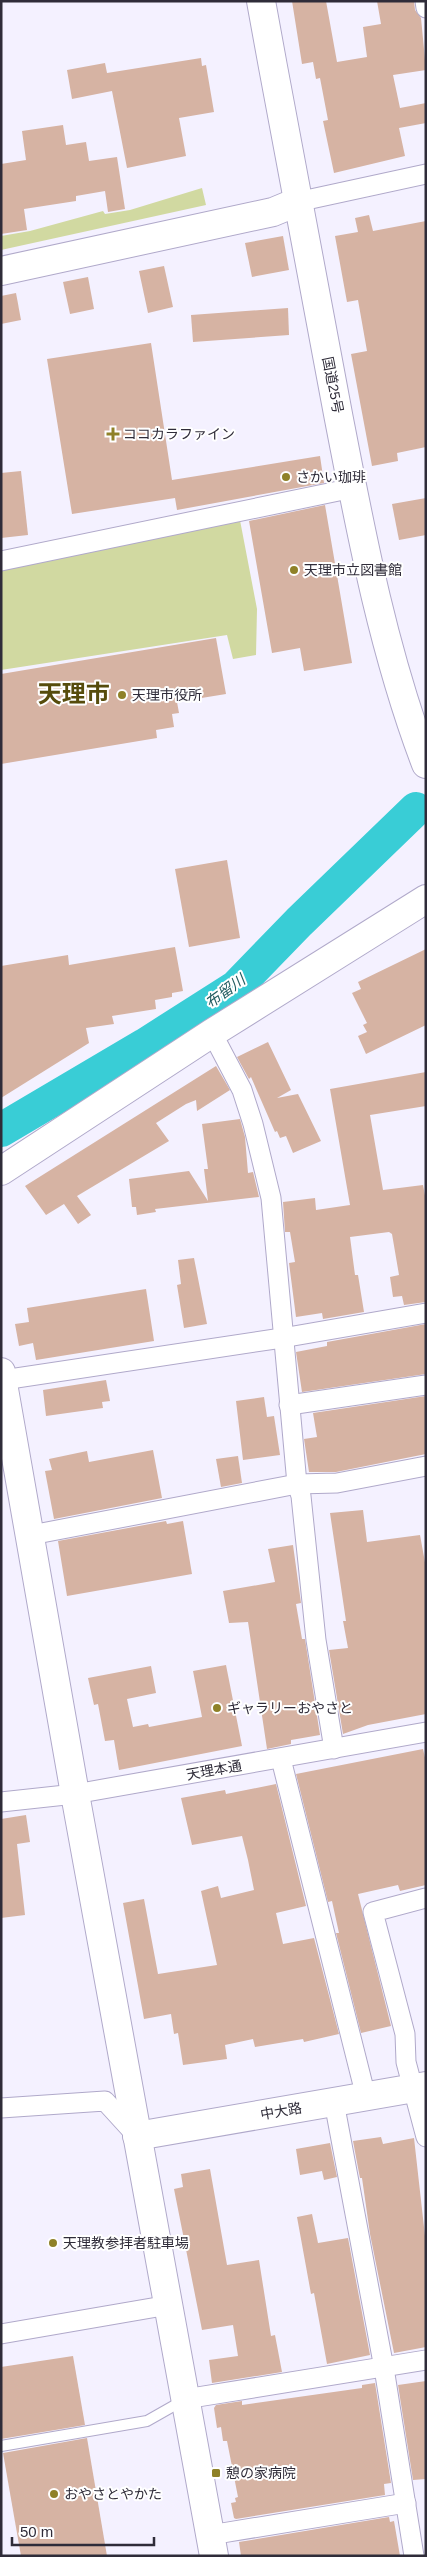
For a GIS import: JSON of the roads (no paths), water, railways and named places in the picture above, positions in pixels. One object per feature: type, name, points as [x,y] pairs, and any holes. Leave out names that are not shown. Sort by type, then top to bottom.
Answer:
[{"type":"main road","name":"国道25号","points":[[261,1],[297,202],[353,488],[385,638],[426,764]]},
{"type":"main road","points":[[1,271],[273,212],[297,202]]},
{"type":"main road","points":[[1,1171],[212,1033],[426,900]]},
{"type":"main road","points":[[2,1376],[31,1535],[74,1794],[212,2545]]},
{"type":"main road","name":"中大路","points":[[137,2136],[419,2087]]},
{"type":"street","points":[[425,1],[426,8]]},
{"type":"street","points":[[297,202],[426,174]]},
{"type":"street","points":[[1,561],[353,488]]},
{"type":"street","points":[[212,1033],[242,1090],[264,1166],[271,1198],[282,1338],[297,1484],[301,1496],[316,1640],[334,1749]]},
{"type":"street","points":[[2,1376],[282,1338],[426,1312]]},
{"type":"street","points":[[289,1405],[426,1385]]},
{"type":"street","points":[[31,1535],[297,1484],[337,1484],[426,1466]]},
{"type":"street","name":"天理本通","points":[[1,1802],[74,1794],[282,1759],[426,1732]]},
{"type":"street","points":[[282,1759],[366,2097]]},
{"type":"street","points":[[426,1898],[373,1912],[405,2034],[406,2062],[419,2087],[426,2137]]},
{"type":"street","points":[[1,2108],[105,2101],[137,2136]]},
{"type":"street","points":[[334,2102],[384,2368],[414,2556]]},
{"type":"street","points":[[1,2334],[169,2305]]},
{"type":"street","points":[[185,2399],[426,2360]]},
{"type":"street","points":[[212,2545],[406,2503]]},
{"type":"lane","points":[[1,2446],[147,2422],[185,2399]]},
{"type":"waterway","name":"布留川","points":[[1,1130],[145,1045],[236,987],[299,922],[416,809]]},
{"type":"place","name":"ココカラファイン","points":[[113,434]]},
{"type":"place","name":"さかい珈琲","points":[[286,477]]},
{"type":"place","name":"天理市立図書館","points":[[294,570]]},
{"type":"place","name":"天理市役所","points":[[122,695]]},
{"type":"place","name":"ギャラリーおやさと","points":[[217,1708]]},
{"type":"place","name":"天理教参拝者駐車場","points":[[53,2243]]},
{"type":"place","name":"憩の家病院","points":[[216,2473]]},
{"type":"place","name":"おやさとやかた","points":[[54,2494]]},
{"type":"district","name":"天理市","points":[[74,693]]}]
